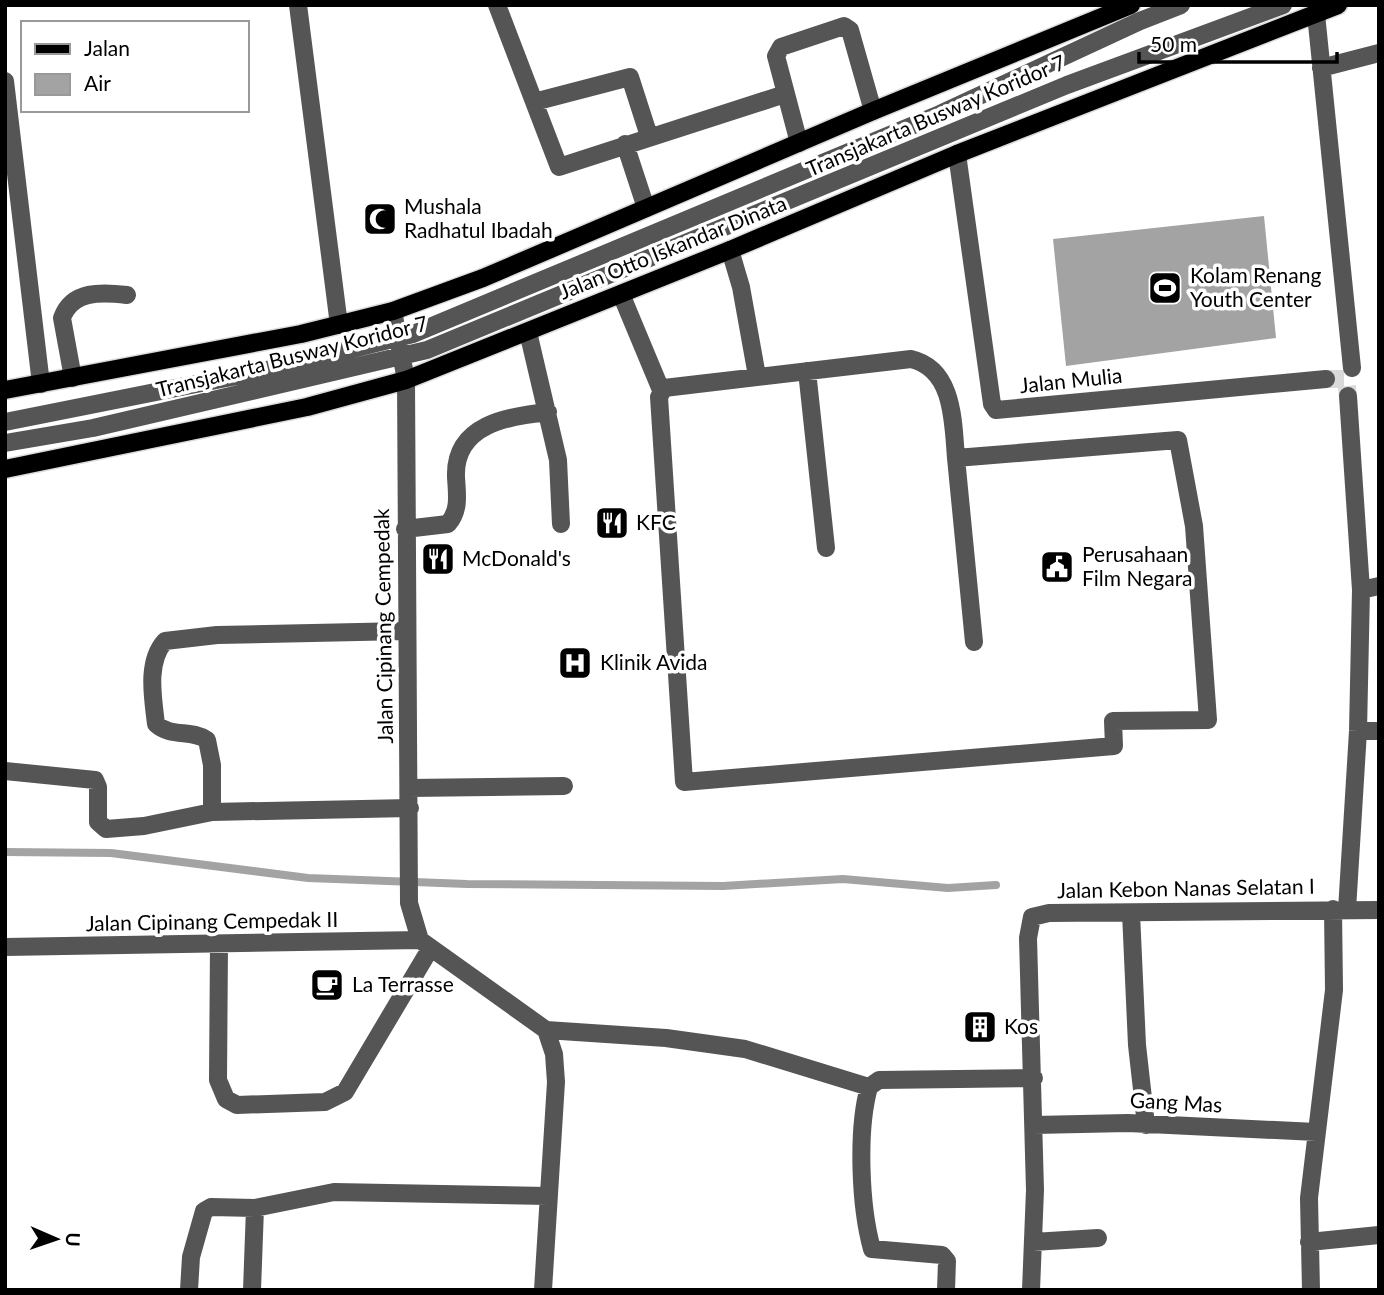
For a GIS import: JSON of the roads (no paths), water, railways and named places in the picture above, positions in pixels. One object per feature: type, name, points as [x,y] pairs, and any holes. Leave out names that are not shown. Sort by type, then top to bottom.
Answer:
[{"type":"main road","points":[[5,390],[73,379],[339,325],[393,311],[483,278],[1107,10],[1131,5]]},
{"type":"main road","name":"Jalan Otto Iskandar Dinata","points":[[5,469],[307,407],[406,380],[730,250],[957,155],[1338,5]]},
{"type":"street","points":[[298,5],[339,325]]},
{"type":"street","points":[[497,5],[559,167],[785,94]]},
{"type":"street","name":"Transjakarta Busway Koridor 7","points":[[5,443],[93,428],[400,348],[472,311],[903,130],[1140,21],[1181,5]]},
{"type":"street","name":"Transjakarta Busway Koridor 7","points":[[5,422],[400,348],[427,350],[1067,85],[1283,5]]},
{"type":"street","points":[[1316,14],[1352,368]]},
{"type":"street","points":[[799,143],[776,56],[781,47],[844,26],[850,30],[873,111]]},
{"type":"street","points":[[1321,68],[1379,53]]},
{"type":"street","points":[[534,102],[630,77],[649,136]]},
{"type":"street","points":[[5,82],[41,384]]},
{"type":"street","points":[[625,144],[646,208]]},
{"type":"street","name":"Jalan Mulia","points":[[957,155],[992,404],[996,410],[1326,379]]},
{"type":"street","points":[[730,250],[741,287],[757,376]]},
{"type":"street","points":[[73,379],[62,318],[65,308],[82,296],[96,293],[127,295]]},
{"type":"street","points":[[621,294],[662,390],[659,397],[684,782],[1114,746],[1113,721],[1208,720],[1194,526],[1178,440],[956,458]]},
{"type":"street","name":"Jalan Cipinang Cempedak","points":[[393,311],[406,380],[405,631],[410,808],[408,891],[411,920],[425,944]]},
{"type":"street","points":[[528,332],[558,460],[561,524]]},
{"type":"street","points":[[662,390],[757,376],[911,359],[922,361],[933,368],[947,394],[974,642]]},
{"type":"street","points":[[807,371],[826,548]]},
{"type":"street","points":[[1311,1290],[1309,1198],[1334,990],[1370,588],[1348,396]]},
{"type":"street","points":[[405,529],[448,524],[454,516],[457,507],[455,467],[462,447],[472,435],[493,421],[548,412]]},
{"type":"street","points":[[212,812],[212,765],[207,740],[164,732],[156,724],[152,676],[158,649],[165,641],[217,635],[405,631]]},
{"type":"street","points":[[1358,731],[1379,731]]},
{"type":"street","points":[[5,771],[94,780],[98,787],[98,822],[106,829],[144,826],[212,812],[410,808]]},
{"type":"street","points":[[409,788],[564,786]]},
{"type":"street","name":"Jalan Kebon Nanas Selatan I","points":[[1031,1290],[1034,1079],[1028,938],[1032,916],[1049,913],[1379,910]]},
{"type":"street","points":[[1131,913],[1137,1045],[1146,1125]]},
{"type":"street","points":[[219,945],[218,1080],[226,1099],[237,1105],[325,1102],[345,1092],[425,944],[546,1030],[666,1038],[746,1049],[869,1087]]},
{"type":"street","name":"Jalan Cipinang Cempedak II","points":[[5,947],[425,944]]},
{"type":"street","points":[[543,1290],[556,1082],[554,1054],[546,1030]]},
{"type":"street","points":[[946,1290],[947,1261],[942,1255],[872,1249],[863,1183],[863,1110],[869,1087],[878,1080],[1034,1079]]},
{"type":"street","name":"Gang Mas","points":[[1034,1125],[1128,1123],[1316,1132]]},
{"type":"street","points":[[189,1290],[191,1258],[204,1210],[211,1207],[255,1208],[334,1192],[548,1196]]},
{"type":"street","points":[[252,1290],[255,1208]]},
{"type":"street","points":[[1309,1242],[1379,1236]]},
{"type":"street","points":[[1033,1242],[1098,1238]]},
{"type":"water","name":"Kolam Renang Youth Center","points":[[1264,216],[1276,338],[1066,366],[1053,239]]},
{"type":"waterway","points":[[5,852],[111,853],[308,878],[467,884],[723,886],[843,879],[948,888],[996,885]]},
{"type":"tunnel","points":[[1326,379],[1346,379],[1348,396]]},
{"type":"place","name":"Mushala Radhatul Ibadah","points":[[380,219]]},
{"type":"place","name":"Kolam Renang Youth Center","points":[[1165,288]]},
{"type":"place","name":"KFC","points":[[612,523]]},
{"type":"place","name":"McDonald's","points":[[438,559]]},
{"type":"place","name":"Perusahaan Film Negara","points":[[1057,567]]},
{"type":"place","name":"Klinik Avida","points":[[575,663]]},
{"type":"place","name":"La Terrasse","points":[[327,985]]},
{"type":"place","name":"Kos","points":[[980,1027]]}]
